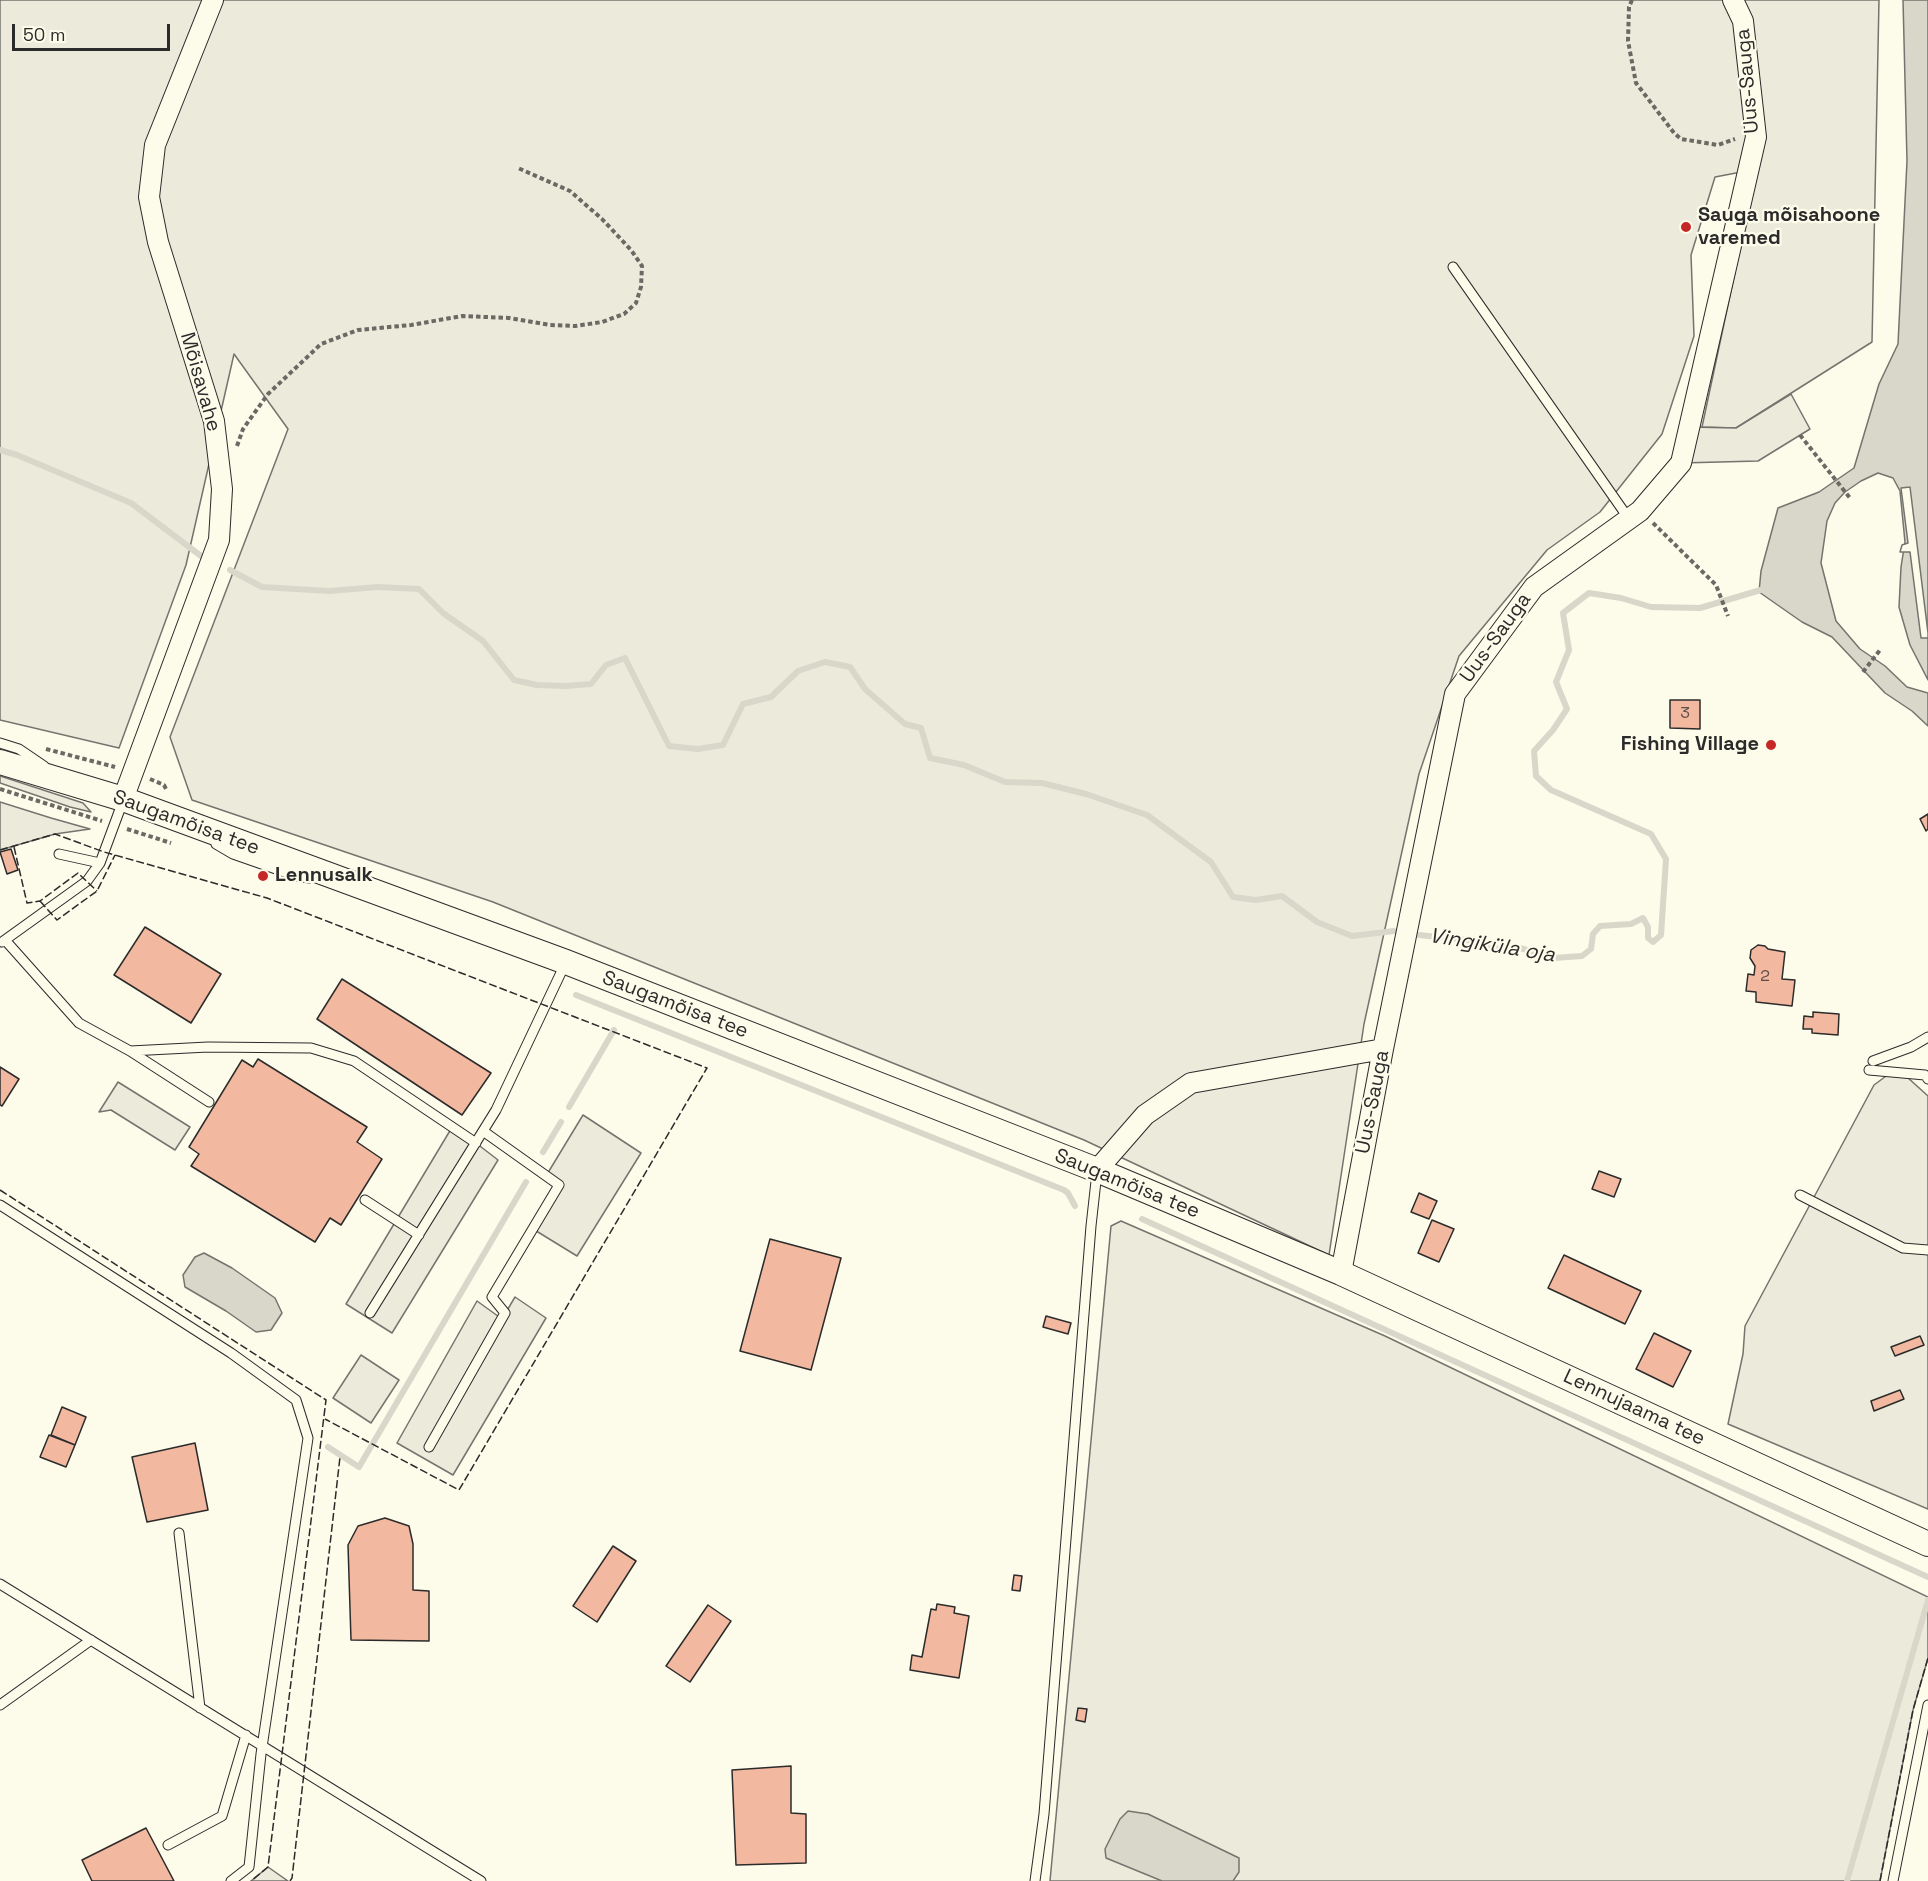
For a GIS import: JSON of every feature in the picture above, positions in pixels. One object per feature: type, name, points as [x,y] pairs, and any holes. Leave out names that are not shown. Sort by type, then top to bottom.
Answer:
[{"type":"street","name":"Mõisavahe","points":[[123,799],[219,540],[222,489],[214,421],[158,242],[149,197],[155,145],[213,0]]},
{"type":"street","name":"Uus-Sauga","points":[[1341,1273],[1383,1049],[1455,694],[1534,587],[1635,515],[1681,463],[1755,132],[1743,21],[1733,0]]},
{"type":"street","name":"Saugamõisa tee","points":[[0,762],[123,799],[566,962],[1097,1170],[1341,1273]]},
{"type":"street","points":[[1097,1170],[1145,1114],[1191,1083],[1383,1049]]},
{"type":"street","name":"Lennujaama tee","points":[[1341,1273],[1928,1544]]},
{"type":"lane","points":[[1453,267],[1635,515]]},
{"type":"lane","points":[[0,743],[19,748],[65,782]]},
{"type":"lane","points":[[123,799],[100,863],[87,881],[2,942],[79,1023],[130,1051],[209,1102]]},
{"type":"lane","points":[[59,854],[100,863]]},
{"type":"lane","points":[[370,1313],[496,1110],[566,962]]},
{"type":"lane","points":[[1928,1037],[1871,1066],[1925,1075],[1928,1079]]},
{"type":"lane","points":[[130,1051],[208,1047],[310,1048],[354,1062],[476,1143]]},
{"type":"lane","points":[[429,1447],[505,1313],[492,1297],[560,1185],[483,1131]]},
{"type":"lane","points":[[1035,1881],[1044,1814],[1090,1226],[1097,1170]]},
{"type":"lane","points":[[1800,1195],[1903,1248],[1928,1250]]},
{"type":"lane","points":[[365,1200],[419,1235]]},
{"type":"lane","points":[[0,1204],[231,1353],[296,1400],[308,1438],[262,1745],[249,1867],[231,1881]]},
{"type":"lane","points":[[179,1533],[200,1708]]},
{"type":"lane","points":[[0,1584],[481,1881]]},
{"type":"lane","points":[[0,1705],[91,1640]]},
{"type":"lane","points":[[1893,1881],[1928,1705]]},
{"type":"lane","points":[[168,1845],[222,1816],[246,1735]]},
{"type":"path","points":[[1632,0],[1629,7],[1628,41],[1636,83],[1674,133],[1680,138],[1718,145],[1755,132]]},
{"type":"path","points":[[236,449],[243,429],[268,394],[321,344],[358,330],[411,325],[462,316],[509,318],[550,325],[575,326],[602,322],[624,314],[630,309],[636,303],[641,286],[642,266],[631,250],[602,219],[570,191],[518,168]]},
{"type":"path","points":[[1800,435],[1850,498]]},
{"type":"path","points":[[1635,515],[1716,585],[1728,616]]},
{"type":"path","points":[[1863,672],[1881,650]]},
{"type":"path","points":[[0,789],[178,845]]},
{"type":"shaded area","points":[[0,0],[1879,0],[1872,342],[1736,428],[1702,427],[1757,169],[1715,177],[1691,255],[1694,336],[1662,434],[1600,512],[1547,550],[1459,656],[1419,774],[1364,1024],[1329,1255],[1084,1140],[493,902],[192,800],[170,737],[288,429],[234,354],[186,565],[119,748],[0,720]]},
{"type":"shaded area","points":[[1903,0],[1928,0],[1928,680],[1910,645],[1899,607],[1905,542],[1900,491],[1893,478],[1878,473],[1845,492],[1835,503],[1827,521],[1821,563],[1836,621],[1860,649],[1885,666],[1907,687],[1928,693],[1928,726],[1912,711],[1885,693],[1832,637],[1802,622],[1759,592],[1761,571],[1778,508],[1819,492],[1854,468],[1879,384],[1898,344],[1907,161]]},
{"type":"shaded area","points":[[1791,394],[1810,429],[1758,461],[1681,463],[1689,427],[1736,428]]},
{"type":"shaded area","points":[[0,776],[83,803],[91,812],[0,783]]},
{"type":"shaded area","points":[[0,802],[90,829],[55,834],[0,850]]},
{"type":"shaded area","points":[[1897,1068],[1928,1096],[1928,1509],[1728,1424],[1743,1354],[1745,1326],[1874,1085]]},
{"type":"shaded area","points":[[118,1082],[190,1127],[175,1150],[111,1110],[99,1112]]},
{"type":"shaded area","points":[[583,1115],[641,1153],[577,1256],[533,1229],[559,1186],[546,1176]]},
{"type":"shaded area","points":[[451,1129],[476,1143],[498,1160],[392,1333],[346,1304]]},
{"type":"shaded area","points":[[1121,1221],[1385,1336],[1928,1597],[1928,1658],[1913,1710],[1880,1881],[1050,1881],[1111,1226]]},
{"type":"shaded area","points":[[204,1253],[232,1268],[275,1298],[282,1313],[271,1330],[256,1332],[185,1287],[183,1275],[195,1257]]},
{"type":"shaded area","points":[[515,1297],[546,1318],[453,1475],[397,1443],[477,1301],[502,1319]]},
{"type":"shaded area","points":[[361,1355],[399,1380],[371,1423],[333,1398]]},
{"type":"shaded area","points":[[1128,1811],[1148,1814],[1239,1858],[1239,1872],[1233,1881],[1162,1881],[1106,1858],[1105,1849],[1120,1819]]},
{"type":"shaded area","points":[[268,1867],[288,1881],[251,1881]]},
{"type":"pier","points":[[1910,487],[1928,638],[1921,638],[1910,552],[1900,552],[1902,545],[1908,543],[1901,488]]},
{"type":"building","points":[[1670,700],[1700,700],[1700,729],[1670,728]]},
{"type":"building","points":[[1928,814],[1928,829],[1926,831],[1920,819]]},
{"type":"building","points":[[11,849],[18,870],[7,874],[0,852]]},
{"type":"building","points":[[145,927],[221,974],[191,1023],[114,975]]},
{"type":"building","points":[[1758,945],[1785,952],[1782,979],[1795,980],[1792,1006],[1756,1002],[1756,992],[1746,991],[1748,974],[1754,975],[1755,966],[1750,958],[1751,950]]},
{"type":"building","points":[[342,979],[491,1073],[462,1115],[317,1019]]},
{"type":"building","points":[[1813,1012],[1839,1014],[1838,1035],[1812,1033],[1812,1029],[1803,1029],[1804,1016],[1813,1017]]},
{"type":"building","points":[[258,1059],[367,1127],[357,1142],[382,1159],[341,1225],[330,1218],[315,1242],[191,1166],[199,1154],[189,1147],[242,1060],[253,1067]]},
{"type":"building","points":[[0,1067],[19,1079],[2,1106],[0,1105]]},
{"type":"building","points":[[1599,1171],[1621,1179],[1614,1197],[1592,1189]]},
{"type":"building","points":[[1419,1193],[1437,1201],[1429,1219],[1411,1212]]},
{"type":"building","points":[[1432,1220],[1454,1229],[1439,1262],[1418,1253]]},
{"type":"building","points":[[770,1239],[841,1258],[811,1370],[740,1351]]},
{"type":"building","points":[[1564,1255],[1641,1291],[1625,1324],[1548,1288]]},
{"type":"building","points":[[1046,1316],[1071,1323],[1068,1334],[1043,1327]]},
{"type":"building","points":[[1654,1333],[1691,1351],[1673,1387],[1636,1369]]},
{"type":"building","points":[[1920,1336],[1924,1345],[1895,1356],[1891,1347]]},
{"type":"building","points":[[1900,1390],[1904,1399],[1874,1411],[1871,1401]]},
{"type":"building","points":[[62,1407],[86,1417],[75,1445],[51,1435]]},
{"type":"building","points":[[49,1435],[75,1445],[66,1467],[40,1457]]},
{"type":"building","points":[[195,1443],[208,1510],[147,1522],[132,1457]]},
{"type":"building","points":[[385,1518],[409,1526],[413,1544],[413,1590],[429,1591],[429,1641],[351,1640],[348,1545],[358,1526]]},
{"type":"building","points":[[613,1546],[636,1561],[597,1622],[573,1606]]},
{"type":"building","points":[[1014,1575],[1022,1576],[1020,1591],[1012,1590]]},
{"type":"building","points":[[937,1604],[955,1607],[954,1613],[969,1616],[959,1678],[910,1670],[912,1655],[922,1657],[931,1609],[936,1610]]},
{"type":"building","points":[[708,1605],[731,1621],[690,1682],[666,1666]]},
{"type":"building","points":[[1078,1708],[1087,1709],[1085,1722],[1076,1720]]},
{"type":"building","points":[[791,1766],[791,1813],[806,1814],[806,1863],[736,1865],[732,1770]]},
{"type":"building","points":[[146,1828],[174,1881],[92,1881],[82,1860]]},
{"type":"waterway","points":[[0,450],[131,503],[201,556]]},
{"type":"waterway","points":[[230,570],[262,587],[329,591],[378,587],[419,589],[443,613],[483,641],[514,680],[537,685],[591,684],[606,665],[625,658],[669,746],[698,749],[723,745],[743,704],[771,697],[798,671],[825,662],[850,667],[865,689],[905,724],[921,728],[930,758],[964,765],[1005,782],[1042,783],[1086,794],[1147,815],[1211,862],[1233,897],[1256,900],[1282,896],[1317,922],[1352,936],[1394,931]]},
{"type":"waterway","name":"Vingiküla oja","points":[[1419,935],[1467,940],[1509,952],[1520,948],[1554,958],[1582,956],[1591,949],[1593,934],[1600,926],[1631,924],[1643,918],[1648,927],[1648,938],[1653,942],[1661,935],[1666,859],[1651,834],[1551,790],[1536,776],[1534,751],[1553,730],[1567,709],[1556,682],[1569,650],[1563,613],[1589,593],[1621,598],[1651,607],[1700,608],[1764,589]]},
{"type":"waterway","points":[[576,995],[1064,1190],[1075,1206]]},
{"type":"waterway","points":[[569,1107],[614,1030]]},
{"type":"waterway","points":[[543,1152],[561,1122]]},
{"type":"waterway","points":[[328,1447],[359,1467],[526,1182]]},
{"type":"waterway","points":[[1142,1219],[1928,1577]]},
{"type":"waterway","points":[[1847,1881],[1928,1600]]},
{"type":"fence","points":[[0,850],[55,834],[104,852],[267,898],[707,1068],[459,1490],[325,1419]]},
{"type":"fence","points":[[14,847],[27,903],[40,901],[78,873],[97,891]]},
{"type":"fence","points":[[40,901],[57,920],[97,891],[115,855]]},
{"type":"fence","points":[[0,1190],[326,1400],[268,1867],[251,1881]]},
{"type":"fence","points":[[290,1881],[340,1457]]},
{"type":"fence","points":[[1880,1881],[1913,1710],[1928,1658]]},
{"type":"place","name":"Sauga mõisahoone varemed","points":[[1686,227]]},
{"type":"place","name":"Fishing Village","points":[[1771,745]]},
{"type":"place","name":"Lennusalk","points":[[263,876]]}]
